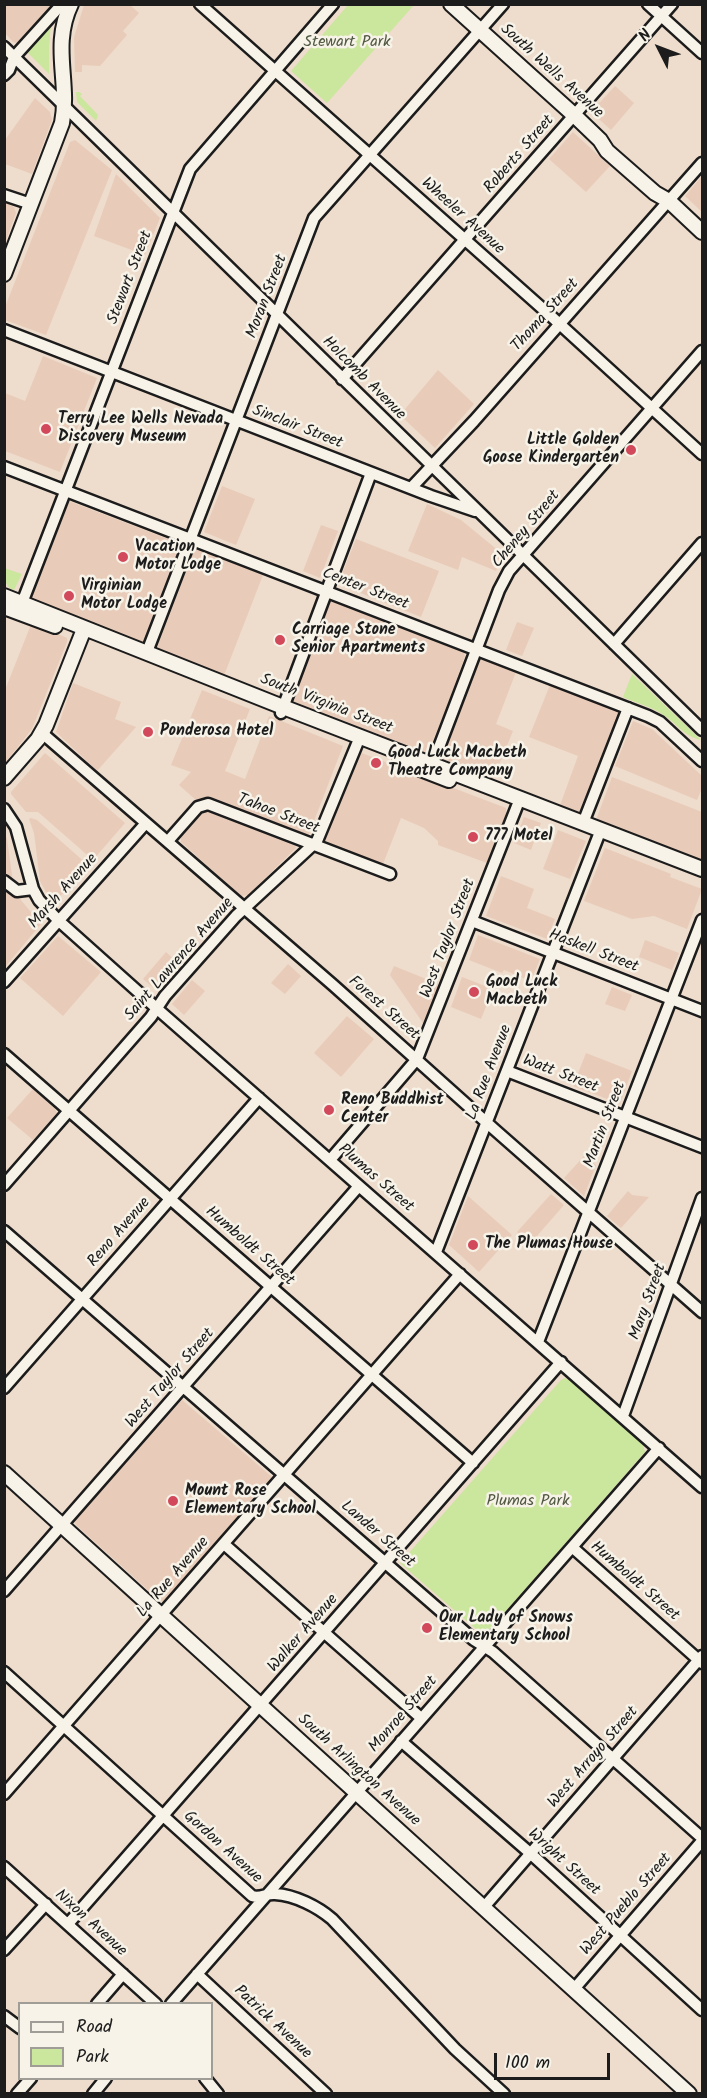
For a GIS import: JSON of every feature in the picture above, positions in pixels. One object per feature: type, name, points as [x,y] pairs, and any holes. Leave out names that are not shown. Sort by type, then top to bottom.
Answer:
[{"type":"main road","points":[[4,274],[58,133],[64,106],[60,40],[71,4]]},
{"type":"main road","name":"South Wells Avenue","points":[[451,4],[600,140],[613,145],[661,187],[669,201],[702,232]]},
{"type":"main road","name":"South Virginia Street","points":[[4,596],[83,632],[282,710],[523,804],[583,823],[702,869]]},
{"type":"main road","points":[[4,601],[16,606],[22,603]]},
{"type":"main road","name":"South Virginia Street","points":[[4,607],[147,652],[357,744],[395,754],[427,766],[433,763],[598,837],[702,878]]},
{"type":"main road","points":[[4,778],[42,733],[83,632]]},
{"type":"main road","name":"South Arlington Avenue","points":[[4,1473],[689,2094]]},
{"type":"street","points":[[4,75],[14,57],[62,4]]},
{"type":"street","name":"Wheeler Avenue","points":[[200,4],[560,324],[702,454]]},
{"type":"street","name":"Stewart Street","points":[[22,603],[190,169],[333,4]]},
{"type":"street","name":"Moran Street","points":[[147,652],[314,218],[504,4]]},
{"type":"street","points":[[648,4],[702,53]]},
{"type":"street","name":"Roberts Street","points":[[342,379],[672,4]]},
{"type":"street","name":"Holcomb Avenue","points":[[4,47],[702,730]]},
{"type":"street","name":"Thoma Street","points":[[411,488],[702,163]]},
{"type":"street","points":[[4,195],[31,204]]},
{"type":"street","name":"Sinclair Street","points":[[4,330],[478,512]]},
{"type":"street","name":"Cheney Street","points":[[433,763],[502,582],[512,566],[702,351]]},
{"type":"street","name":"Center Street","points":[[4,467],[628,708],[660,722],[702,761]]},
{"type":"street","points":[[282,710],[371,472]]},
{"type":"street","points":[[614,644],[702,543]]},
{"type":"street","points":[[583,823],[628,708]]},
{"type":"street","name":"Forest Street","points":[[42,733],[417,1059],[702,1312]]},
{"type":"street","name":"Saint Lawrence Avenue","points":[[4,1185],[165,996],[244,908],[314,845],[357,744]]},
{"type":"street","name":"Tahoe Street","points":[[168,841],[198,807],[206,804],[390,874]]},
{"type":"street","name":"West Taylor Street","points":[[330,1160],[417,1059],[472,921],[523,804]]},
{"type":"street","name":"Plumas Street","points":[[4,809],[16,827],[33,890],[39,900],[59,921],[659,1448],[700,1479]]},
{"type":"street","name":"Marsh Avenue","points":[[4,982],[146,823]]},
{"type":"street","name":"La Rue Avenue","points":[[436,1252],[598,837]]},
{"type":"street","points":[[4,881],[17,891],[33,890]]},
{"type":"street","name":"Martin Street","points":[[538,1342],[702,920]]},
{"type":"street","name":"Haskell Street","points":[[472,921],[702,1011]]},
{"type":"street","name":"Humboldt Street","points":[[4,1054],[474,1463]]},
{"type":"street","name":"Watt Street","points":[[507,1071],[702,1147]]},
{"type":"street","name":"Reno Avenue","points":[[4,1388],[259,1098]]},
{"type":"street","name":"West Taylor Street","points":[[4,1591],[359,1186]]},
{"type":"street","name":"Mary Street","points":[[623,1416],[702,1198]]},
{"type":"street","name":"Lander Street","points":[[4,1231],[613,1758],[702,1840]]},
{"type":"street","name":"La Rue Avenue","points":[[4,1794],[460,1274]]},
{"type":"street","name":"Walker Avenue","points":[[68,1924],[561,1362]]},
{"type":"street","name":"Monroe Street","points":[[173,2002],[659,1448]]},
{"type":"street","points":[[224,1544],[421,1718]]},
{"type":"street","name":"Humboldt Street","points":[[572,1547],[701,1660]]},
{"type":"street","name":"West Arroyo Street","points":[[484,1907],[701,1660]]},
{"type":"street","name":"Gordon Avenue","points":[[4,1672],[252,1896],[257,1898],[266,1895],[281,1895],[310,1904],[325,1913],[348,1934],[450,2043],[504,2094]]},
{"type":"street","name":"Wright Street","points":[[401,1741],[530,1853],[702,2010]]},
{"type":"street","name":"West Pueblo Street","points":[[574,1989],[702,1840]]},
{"type":"street","name":"Nixon Avenue","points":[[4,1867],[154,2002]]},
{"type":"street","points":[[4,1950],[46,1904]]},
{"type":"street","points":[[99,2002],[123,1974]]},
{"type":"street","name":"Patrick Avenue","points":[[197,1974],[326,2094]]},
{"type":"street","points":[[4,2016],[18,2026]]},
{"type":"street","points":[[17,2094],[30,2080]]},
{"type":"street","points":[[93,2094],[105,2080]]},
{"type":"street","points":[[206,2080],[218,2094]]},
{"type":"shaded area","points":[[4,5],[55,5],[19,44],[13,42],[5,33]]},
{"type":"shaded area","points":[[84,5],[130,5],[139,13],[123,31],[127,35],[100,66],[82,65],[82,72],[75,72],[74,37]]},
{"type":"shaded area","points":[[615,86],[634,103],[611,130],[591,112]]},
{"type":"shaded area","points":[[35,98],[50,112],[52,120],[32,174],[5,164],[5,140]]},
{"type":"shaded area","points":[[573,132],[610,166],[586,192],[549,159]]},
{"type":"shaded area","points":[[75,140],[112,170],[46,335],[5,320],[5,307],[70,142]]},
{"type":"shaded area","points":[[116,174],[160,218],[145,255],[94,236]]},
{"type":"shaded area","points":[[702,176],[702,212],[685,196]]},
{"type":"shaded area","points":[[5,202],[14,207],[16,213],[5,243]]},
{"type":"shaded area","name":"Terry Lee Wells Nevada Discovery Museum","points":[[43,356],[97,378],[60,472],[5,451],[5,393],[25,401]]},
{"type":"shaded area","points":[[438,370],[474,404],[435,448],[400,415]]},
{"type":"shaded area","points":[[222,486],[255,499],[236,545],[204,532]]},
{"type":"shaded area","points":[[69,501],[181,544],[142,645],[30,602]]},
{"type":"shaded area","points":[[427,504],[461,520],[500,552],[501,558],[496,571],[462,557],[458,570],[408,551]]},
{"type":"shaded area","points":[[321,525],[338,531],[320,578],[303,571]]},
{"type":"shaded area","points":[[356,539],[439,571],[421,617],[338,584]]},
{"type":"shaded area","points":[[198,549],[263,575],[223,678],[156,650],[194,550]]},
{"type":"shaded area","points":[[330,601],[464,653],[465,656],[446,709],[427,755],[292,703],[291,700]]},
{"type":"shaded area","points":[[32,622],[67,638],[67,642],[32,729],[5,763],[5,690]]},
{"type":"shaded area","points":[[517,622],[534,628],[522,656],[506,650]]},
{"type":"shaded area","points":[[483,659],[516,672],[496,724],[513,731],[492,782],[441,761],[480,660]]},
{"type":"shaded area","points":[[73,683],[121,702],[115,719],[136,727],[97,771],[56,732]]},
{"type":"shaded area","points":[[550,685],[618,712],[578,814],[559,808],[578,756],[529,737]]},
{"type":"shaded area","points":[[202,690],[250,709],[225,771],[245,779],[269,716],[343,746],[309,834],[303,834],[211,799],[203,798],[197,801],[179,785],[191,772],[171,765]]},
{"type":"shaded area","points":[[633,721],[652,729],[702,776],[702,788],[697,800],[615,766]]},
{"type":"shaded area","points":[[359,752],[506,808],[506,814],[487,863],[438,845],[438,841],[424,828],[401,818],[383,864],[326,844],[324,839]]},
{"type":"shaded area","points":[[45,753],[125,823],[93,860],[38,812],[26,812],[11,794]]},
{"type":"shaded area","points":[[612,777],[702,812],[702,862],[596,820]]},
{"type":"shaded area","points":[[203,810],[294,844],[296,848],[248,895],[241,896],[181,842],[181,836]]},
{"type":"shaded area","points":[[524,817],[541,823],[531,850],[514,843]]},
{"type":"shaded area","points":[[29,819],[37,820],[88,865],[56,901],[48,896],[40,881],[34,833]]},
{"type":"shaded area","points":[[558,830],[586,841],[570,879],[543,869]]},
{"type":"shaded area","points":[[4,831],[7,839],[13,882],[5,874]]},
{"type":"shaded area","points":[[605,848],[702,889],[687,929],[654,916],[632,919],[584,901]]},
{"type":"shaded area","points":[[501,876],[534,889],[527,908],[555,919],[547,939],[486,916]]},
{"type":"shaded area","points":[[5,885],[41,924],[5,967]]},
{"type":"shaded area","points":[[478,935],[540,959],[531,981],[469,960]]},
{"type":"shaded area","points":[[58,936],[101,972],[63,1016],[20,978]]},
{"type":"shaded area","points":[[645,940],[679,953],[672,970],[639,957]]},
{"type":"shaded area","points":[[166,952],[179,964],[156,990],[143,979]]},
{"type":"shaded area","points":[[288,964],[301,976],[285,994],[271,983]]},
{"type":"shaded area","points":[[394,966],[441,985],[425,1026],[390,975]]},
{"type":"shaded area","points":[[462,977],[493,989],[481,1019],[451,1007]]},
{"type":"shaded area","points":[[192,980],[205,991],[184,1015],[172,1004]]},
{"type":"shaded area","points":[[612,987],[632,995],[625,1011],[605,1004]]},
{"type":"shaded area","points":[[347,1016],[374,1039],[341,1077],[314,1053]]},
{"type":"shaded area","points":[[586,1053],[632,1071],[620,1104],[573,1086]]},
{"type":"shaded area","points":[[33,1089],[57,1113],[33,1140],[7,1118]]},
{"type":"shaded area","points":[[585,1155],[596,1165],[584,1196],[564,1178]]},
{"type":"shaded area","points":[[628,1191],[632,1195],[649,1197],[621,1228],[607,1216]]},
{"type":"shaded area","points":[[551,1194],[564,1205],[530,1244],[517,1232]]},
{"type":"shaded area","points":[[468,1196],[512,1235],[479,1272],[449,1245]]},
{"type":"shaded area","name":"Mount Rose Elementary School","points":[[182,1400],[272,1479],[164,1602],[160,1601],[74,1521]]},
{"type":"green space","name":"Stewart Park","points":[[348,5],[414,5],[327,103],[291,71]]},
{"type":"green space","points":[[51,25],[49,46],[49,74],[27,52]]},
{"type":"green space","points":[[76,92],[82,94],[80,96],[98,115],[96,121],[77,102]]},
{"type":"green space","points":[[4,568],[22,574],[14,590],[7,584]]},
{"type":"green space","points":[[632,674],[701,740],[689,736],[657,711],[623,697]]},
{"type":"green space","name":"Plumas Park","points":[[565,1378],[643,1445],[645,1452],[484,1636],[400,1563]]},
{"type":"place","name":"Terry Lee Wells Nevada Discovery Museum","points":[[46,429]]},
{"type":"place","name":"Little Golden Goose Kindergarten","points":[[631,450]]},
{"type":"place","name":"Vacation Motor Lodge","points":[[123,557]]},
{"type":"place","name":"Virginian Motor Lodge","points":[[69,596]]},
{"type":"place","name":"Carriage Stone Senior Apartments","points":[[280,640]]},
{"type":"place","name":"Ponderosa Hotel","points":[[148,732]]},
{"type":"place","name":"Good Luck Macbeth Theatre Company","points":[[376,763]]},
{"type":"place","name":"777 Motel","points":[[473,837]]},
{"type":"place","name":"Good Luck Macbeth","points":[[474,992]]},
{"type":"place","name":"Reno Buddhist Center","points":[[329,1110]]},
{"type":"place","name":"The Plumas House","points":[[473,1245]]},
{"type":"place","name":"Mount Rose Elementary School","points":[[173,1501]]},
{"type":"place","name":"Our Lady of Snows Elementary School","points":[[427,1628]]}]
